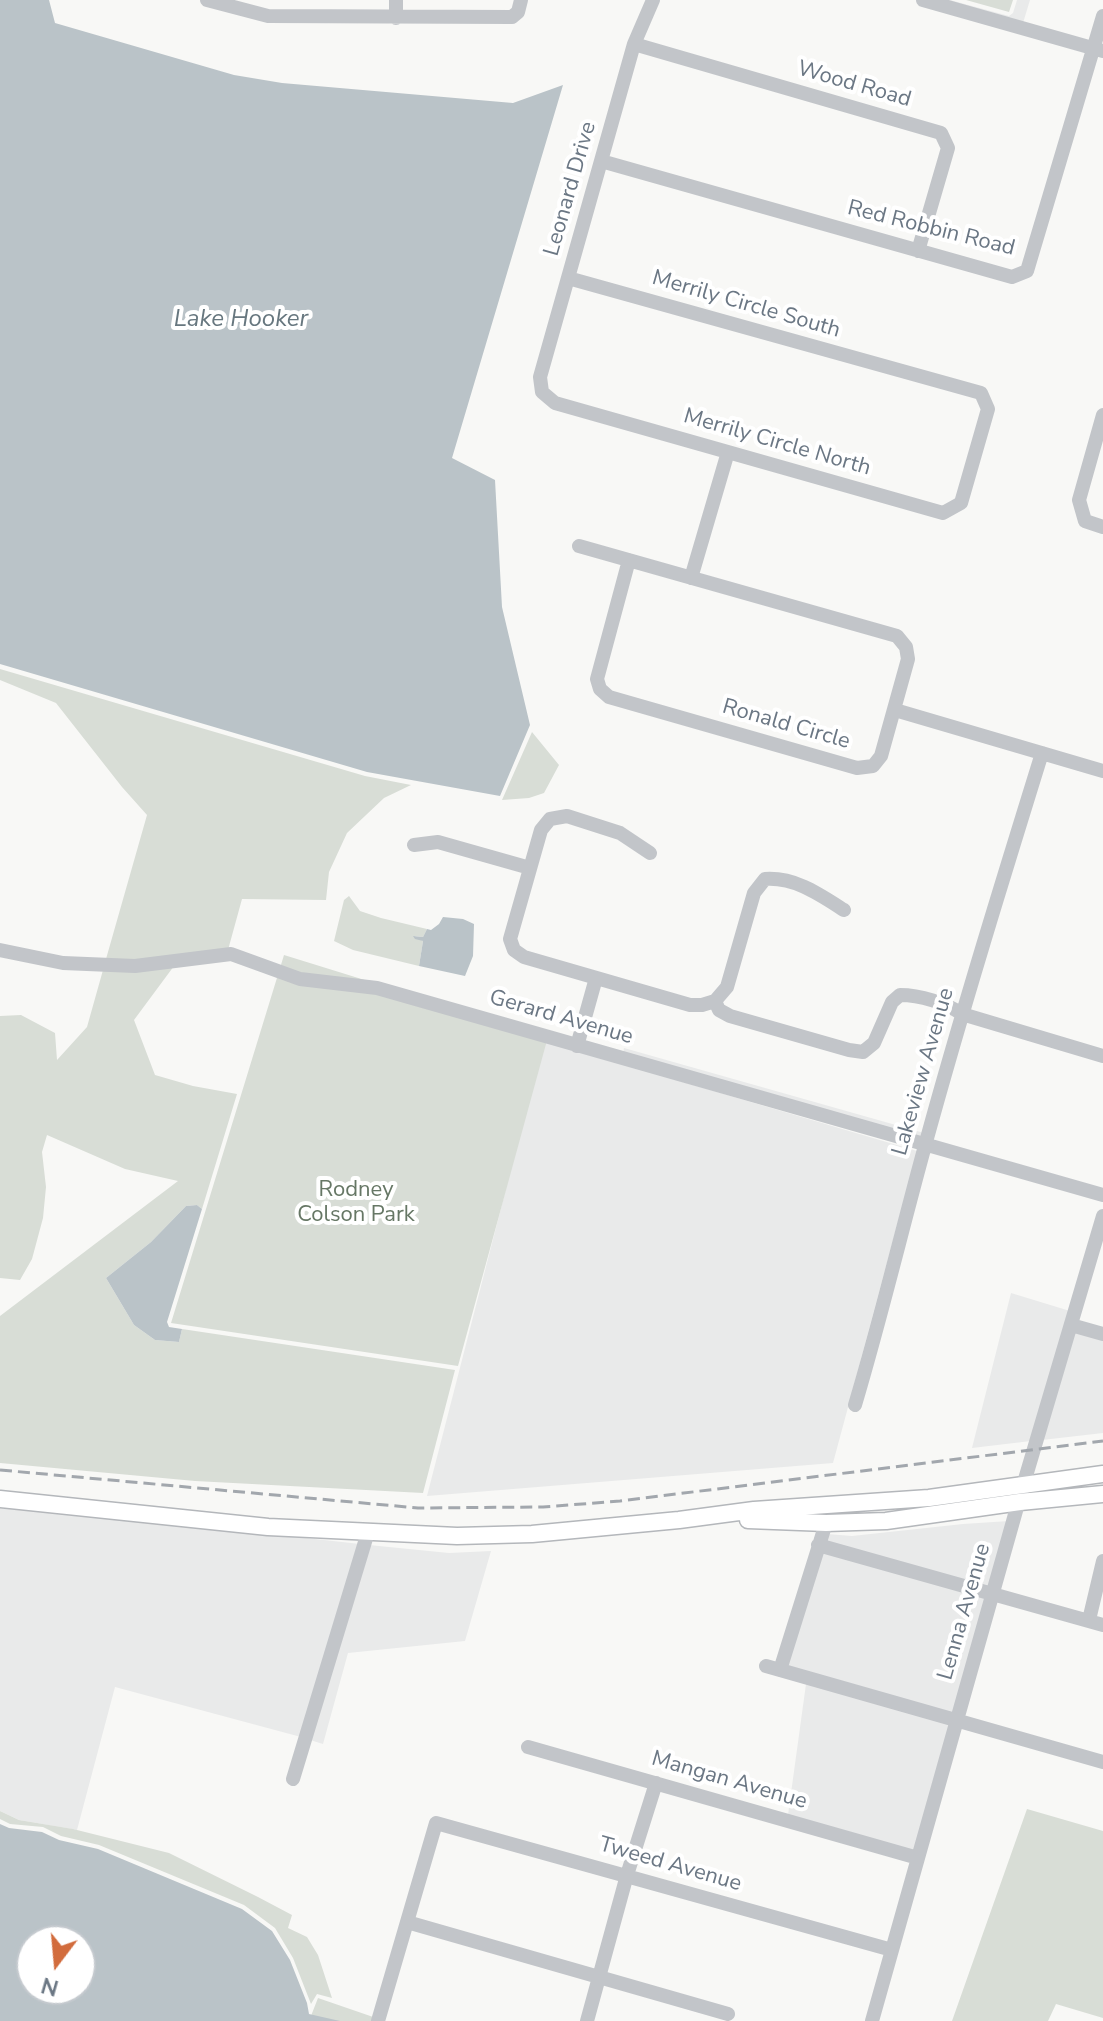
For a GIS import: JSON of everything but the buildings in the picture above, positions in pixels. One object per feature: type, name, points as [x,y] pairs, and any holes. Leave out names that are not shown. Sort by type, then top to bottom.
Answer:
[{"type":"main road","points":[[679,1520],[886,1521],[1022,1494],[1103,1474]]},
{"type":"main road","points":[[0,1499],[270,1527],[457,1536],[545,1532],[754,1510],[929,1498],[1103,1494]]},
{"type":"street","points":[[207,0],[268,16],[396,18],[512,17],[518,12],[521,0]]},
{"type":"street","points":[[396,0],[396,18]]},
{"type":"street","name":"Leonard Drive","points":[[542,392],[540,377],[634,44],[653,0]]},
{"type":"street","points":[[923,0],[1098,50],[1103,16]]},
{"type":"street","name":"Wood Road","points":[[634,44],[941,133],[948,148],[918,251]]},
{"type":"street","name":"Red Robbin Road","points":[[601,161],[1012,277],[1027,271],[1098,50]]},
{"type":"street","name":"Merrily Circle South","points":[[568,278],[981,393],[988,409],[973,465]]},
{"type":"street","name":"Merrily Circle North","points":[[542,392],[555,403],[943,513],[961,503],[973,465]]},
{"type":"street","points":[[1103,415],[1079,500],[1085,521],[1103,527]]},
{"type":"street","points":[[691,578],[728,452]]},
{"type":"street","name":"Ronald Circle","points":[[579,546],[629,560],[691,578],[897,636],[906,647],[908,659],[881,756],[873,766],[857,768],[609,697],[600,689],[597,679],[629,560]]},
{"type":"street","points":[[895,710],[1103,771]]},
{"type":"street","name":"Lakeview Avenue","points":[[855,1405],[962,1014],[1042,753]]},
{"type":"street","points":[[650,853],[620,833],[567,816],[550,819],[541,830],[510,939],[514,950],[524,957],[690,1005],[702,1005],[715,1001],[727,987],[754,893],[765,879],[779,878],[809,888],[844,910]]},
{"type":"street","points":[[414,845],[438,842],[530,868]]},
{"type":"street","name":"Gerard Avenue","points":[[0,950],[63,963],[135,966],[231,954],[300,979],[377,988],[1103,1195]]},
{"type":"street","points":[[577,1046],[596,978]]},
{"type":"street","points":[[715,1001],[719,1010],[730,1016],[863,1052],[874,1043],[892,1002],[900,995],[910,995],[954,1008],[962,1014],[1103,1056]]},
{"type":"street","name":"Lenna Avenue","points":[[872,2021],[1103,1216]]},
{"type":"street","points":[[1071,1325],[1103,1334]]},
{"type":"street","points":[[826,1523],[773,1668],[1103,1762]]},
{"type":"street","points":[[293,1779],[368,1532]]},
{"type":"street","points":[[818,1545],[1096,1622],[1103,1561]]},
{"type":"street","name":"Mangan Avenue","points":[[528,1747],[918,1858]]},
{"type":"street","points":[[587,2021],[656,1783]]},
{"type":"street","name":"Tweed Avenue","points":[[407,1922],[436,1823],[892,1950]]},
{"type":"street","points":[[380,2020],[407,1922],[728,2014]]},
{"type":"shaded area","points":[[942,0],[1009,16],[1017,0],[1030,0],[1023,23]]},
{"type":"shaded area","points":[[544,1041],[917,1151],[833,1463],[427,1496]]},
{"type":"shaded area","points":[[624,1048],[924,1133],[923,1137],[623,1053]]},
{"type":"shaded area","points":[[1011,1293],[1070,1311],[1031,1441],[972,1448]]},
{"type":"shaded area","points":[[1074,1331],[1103,1340],[1103,1433],[1042,1440]]},
{"type":"shaded area","points":[[0,1508],[360,1544],[301,1737],[115,1687],[77,1830],[19,1820],[0,1811]]},
{"type":"shaded area","points":[[1009,1521],[990,1587],[824,1541],[827,1534],[852,1536]]},
{"type":"shaded area","points":[[369,1545],[449,1553],[491,1551],[465,1641],[348,1653],[323,1744],[310,1740]]},
{"type":"shaded area","points":[[821,1551],[987,1597],[954,1715],[786,1666]]},
{"type":"shaded area","points":[[806,1684],[951,1725],[915,1852],[788,1815]]},
{"type":"green space","points":[[966,0],[1013,0],[1009,12]]},
{"type":"green space","points":[[0,669],[365,776],[411,785],[384,798],[347,833],[329,872],[326,900],[242,899],[228,950],[135,961],[106,959],[147,815],[56,703],[0,680]]},
{"type":"green space","points":[[532,732],[559,765],[544,793],[529,798],[502,800]]},
{"type":"green space","points":[[349,896],[360,911],[427,929],[423,937],[414,936],[423,941],[419,966],[353,950],[334,941],[344,900]]},
{"type":"green space","name":"Rodney Colson Park","points":[[284,955],[549,1033],[458,1366],[171,1323]]},
{"type":"green space","points":[[174,966],[134,1020],[155,1075],[237,1094],[202,1209],[197,1205],[186,1206],[151,1242],[106,1278],[134,1325],[155,1340],[179,1342],[182,1329],[455,1370],[423,1493],[195,1481],[0,1463],[0,1316],[178,1181],[125,1169],[47,1135],[42,1152],[46,1187],[43,1218],[32,1259],[20,1280],[0,1278],[0,1016],[21,1015],[55,1033],[57,1060],[87,1027],[103,970]]},
{"type":"green space","points":[[1027,1809],[1103,1831],[1103,2018],[1056,2004],[1048,2021],[952,2021]]},
{"type":"green space","points":[[0,1811],[19,1820],[73,1829],[169,1853],[292,1915],[288,1928],[307,1937],[318,1955],[332,1998],[317,1994],[311,2004],[293,1958],[275,1928],[244,1905],[99,1845],[61,1836],[43,1827],[10,1824],[0,1819]]},
{"type":"green space","points":[[318,1998],[379,2019],[309,2021]]},
{"type":"water","name":"Lake Hooker","points":[[0,0],[49,0],[55,23],[234,75],[282,83],[513,103],[563,85],[452,458],[495,480],[502,607],[530,725],[500,796],[367,772],[0,664]]},
{"type":"water","points":[[443,917],[463,919],[474,924],[473,956],[465,976],[419,966],[423,941],[413,936],[423,937],[427,929],[431,930],[439,924]]},
{"type":"water","points":[[197,1205],[202,1209],[167,1322],[169,1327],[182,1329],[179,1342],[155,1340],[134,1325],[106,1278],[151,1242],[186,1206]]},
{"type":"water","points":[[0,1824],[42,1832],[59,1840],[98,1849],[242,1909],[272,1931],[290,1960],[309,2014],[340,2021],[0,2021]]},
{"type":"railway","points":[[0,1470],[418,1508],[543,1507],[620,1501],[1103,1441]]}]
